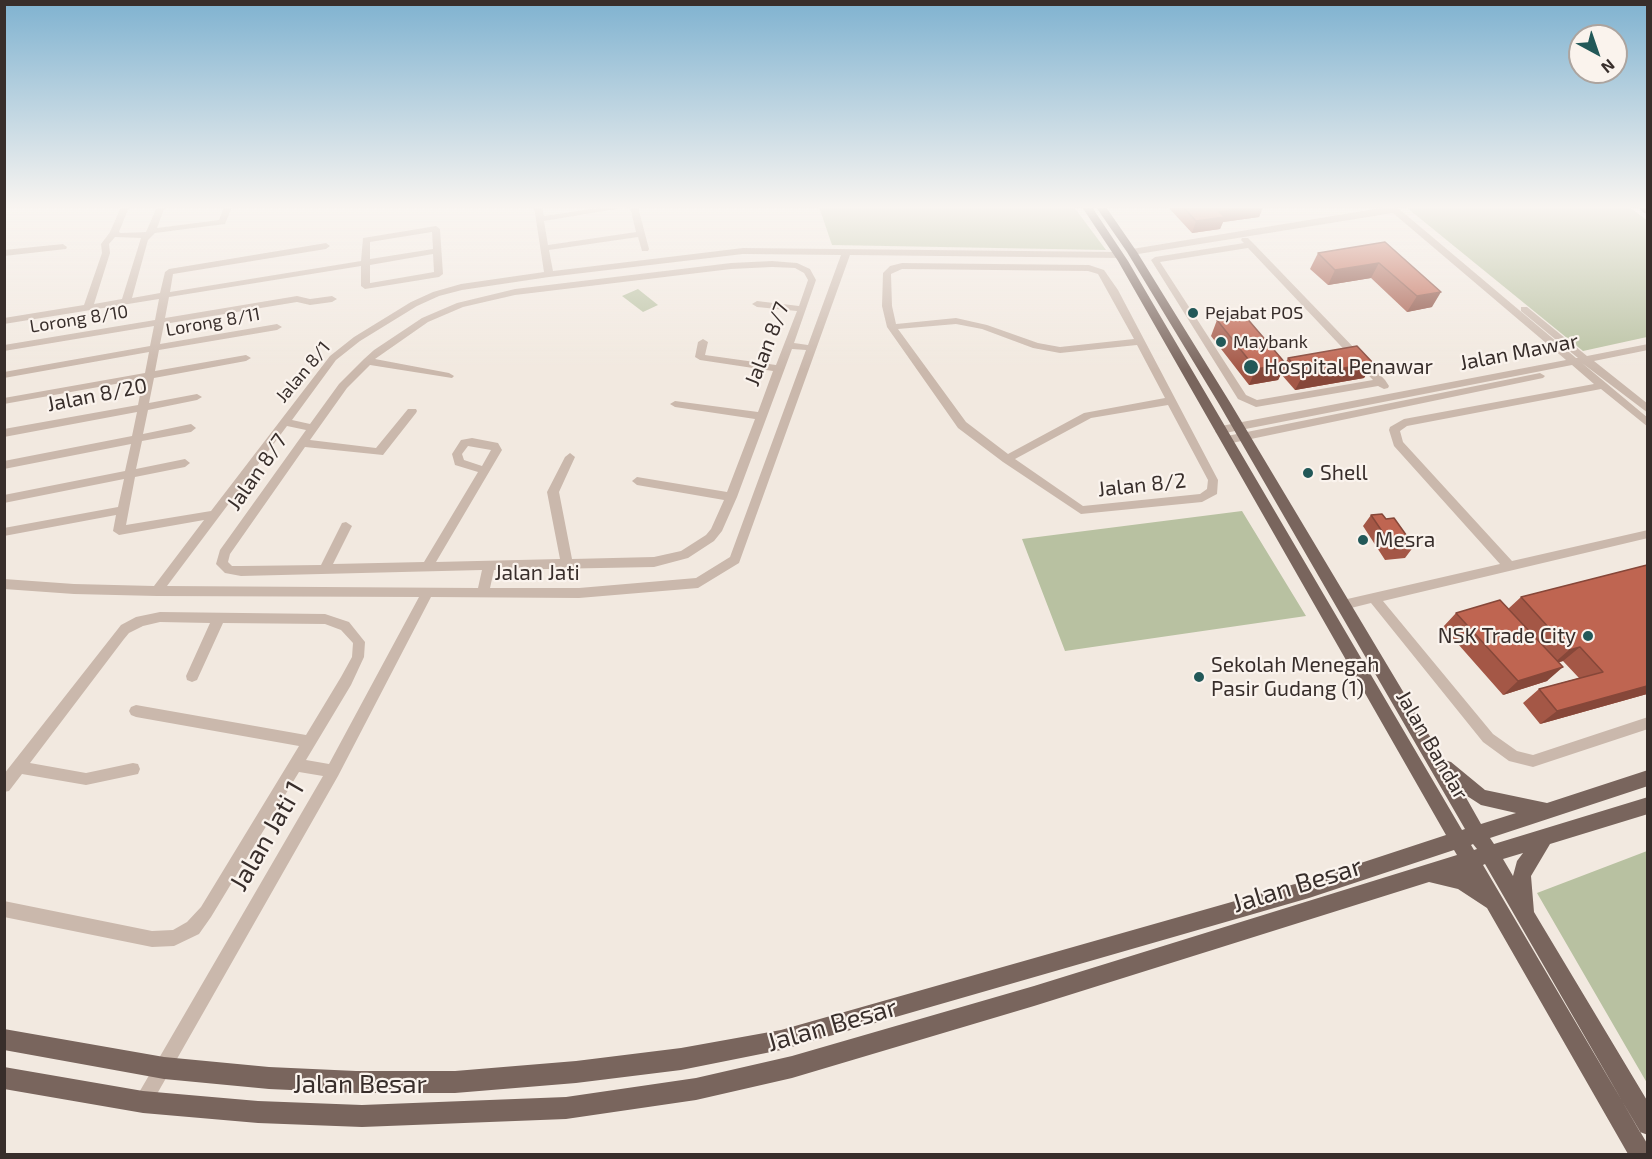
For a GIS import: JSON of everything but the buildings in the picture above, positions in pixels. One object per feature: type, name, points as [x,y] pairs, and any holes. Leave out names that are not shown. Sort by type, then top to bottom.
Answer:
[{"type":"main road","name":"Jalan Bandar","points":[[1129,261],[1223,435],[1459,839],[1481,858],[1525,917],[1647,1124]]},
{"type":"main road","name":"Jalan Bandar","points":[[1130,261],[1241,432],[1478,833],[1481,858],[1500,908],[1641,1155]]},
{"type":"main road","points":[[1434,758],[1481,797],[1547,811]]},
{"type":"main road","name":"Jalan Besar","points":[[4,1040],[164,1068],[356,1082],[455,1082],[576,1072],[681,1059],[781,1040],[1309,889],[1647,778]]},
{"type":"main road","name":"Jalan Besar","points":[[4,1078],[143,1102],[258,1112],[362,1116],[566,1108],[696,1089],[792,1067],[1011,1003],[1647,805]]},
{"type":"main road","points":[[1427,849],[1443,829],[1445,815]]},
{"type":"main road","points":[[1525,917],[1522,876],[1524,868],[1543,839]]},
{"type":"main road","points":[[1431,874],[1462,881],[1475,888],[1500,908]]},
{"type":"street","points":[[88,307],[103,261]]},
{"type":"street","points":[[126,301],[140,261]]},
{"type":"street","points":[[217,514],[119,531],[168,272],[234,261]]},
{"type":"street","points":[[4,321],[377,261]]},
{"type":"street","points":[[365,263],[364,285],[368,287],[437,275],[438,261]]},
{"type":"street","points":[[547,261],[549,274]]},
{"type":"street","name":"Jalan 8/1","points":[[157,591],[333,358],[357,339],[414,304],[436,294],[461,287],[658,261]]},
{"type":"street","name":"Jalan Jati","points":[[4,584],[157,591],[579,594],[692,584],[701,581],[732,563],[744,538],[843,261]]},
{"type":"street","points":[[1013,261],[1014,267]]},
{"type":"street","points":[[1156,261],[1242,397],[1256,404],[1380,382]]},
{"type":"street","points":[[1266,261],[1394,396]]},
{"type":"street","points":[[1459,261],[1583,364],[1647,410]]},
{"type":"street","name":"Jalan 8/7","points":[[795,265],[807,271],[812,278],[802,309],[731,497],[715,532],[682,556],[654,562],[235,571],[224,568],[222,564],[224,553],[343,386],[367,361],[416,326],[450,309],[488,297],[535,289],[731,266],[795,265]]},
{"type":"street","name":"Jalan 8/2","points":[[902,266],[988,267],[1089,268],[1101,272],[1214,482],[1214,491],[1205,498],[1081,510],[1006,459],[963,426],[892,327],[886,296],[887,273],[891,269],[902,266]]},
{"type":"street","points":[[988,267],[994,273],[1004,275],[1036,274],[1043,268]]},
{"type":"street","points":[[532,277],[535,289]]},
{"type":"street","name":"Lorong 8/11","points":[[159,322],[297,299],[310,303],[333,299]]},
{"type":"street","points":[[757,304],[802,309]]},
{"type":"street","points":[[892,327],[956,321],[984,327],[1036,346],[1060,350],[1139,342]]},
{"type":"street","name":"Lorong 8/10","points":[[4,348],[159,322]]},
{"type":"street","name":"Lorong 8/11","points":[[4,375],[277,327]]},
{"type":"street","points":[[703,342],[700,357],[778,369]]},
{"type":"street","points":[[787,345],[812,348]]},
{"type":"street","name":"Jalan Mawar","points":[[1223,435],[1583,364],[1647,347]]},
{"type":"street","name":"Jalan Mawar","points":[[1241,432],[1394,396],[1647,355]]},
{"type":"street","points":[[4,401],[246,358]]},
{"type":"street","points":[[367,361],[449,376]]},
{"type":"street","points":[[1583,364],[1601,386],[1647,424]]},
{"type":"street","points":[[1510,567],[1398,443],[1394,430],[1404,423],[1601,386]]},
{"type":"street","name":"Jalan 8/20","points":[[4,433],[196,397]]},
{"type":"street","points":[[1006,459],[1088,415],[1170,401]]},
{"type":"street","points":[[675,405],[761,416]]},
{"type":"street","points":[[302,443],[379,452],[412,411]]},
{"type":"street","points":[[283,422],[312,428]]},
{"type":"street","points":[[4,465],[191,428]]},
{"type":"street","points":[[566,564],[566,552],[553,492],[570,457]]},
{"type":"street","points":[[4,499],[185,463]]},
{"type":"street","points":[[428,566],[484,470]]},
{"type":"street","points":[[637,481],[731,497]]},
{"type":"street","points":[[4,532],[123,510]]},
{"type":"street","points":[[325,568],[346,526]]},
{"type":"street","points":[[1343,605],[1647,534]]},
{"type":"street","points":[[483,593],[489,565]]},
{"type":"street","name":"Jalan Jati 1","points":[[143,1102],[333,771],[428,592]]},
{"type":"street","points":[[1374,598],[1488,738],[1514,757],[1533,761],[1647,723]]},
{"type":"street","points":[[192,676],[219,617]]},
{"type":"street","points":[[4,786],[125,629],[149,618],[325,619],[345,626],[356,637],[360,650],[358,657],[202,919],[181,935],[152,939],[4,909]]},
{"type":"street","points":[[136,711],[309,742]]},
{"type":"street","points":[[295,765],[333,771]]},
{"type":"street","points":[[19,767],[86,779],[133,769]]},
{"type":"green space","points":[[1472,261],[1647,261],[1647,337],[1583,351]]},
{"type":"green space","points":[[638,289],[658,305],[643,312],[622,296]]},
{"type":"green space","points":[[1242,511],[1306,616],[1065,651],[1022,539]]},
{"type":"green space","points":[[1647,851],[1647,1083],[1537,893]]},
{"type":"place","name":"Pejabat POS","points":[[1193,313]]},
{"type":"place","name":"Maybank","points":[[1221,342]]},
{"type":"place","name":"Hospital Penawar","points":[[1251,367]]},
{"type":"place","name":"Shell","points":[[1308,473]]},
{"type":"place","name":"Mesra","points":[[1363,540]]},
{"type":"place","name":"NSK Trade City","points":[[1588,636]]},
{"type":"place","name":"Sekolah Menegah Pasir Gudang (1)","points":[[1199,677]]}]
